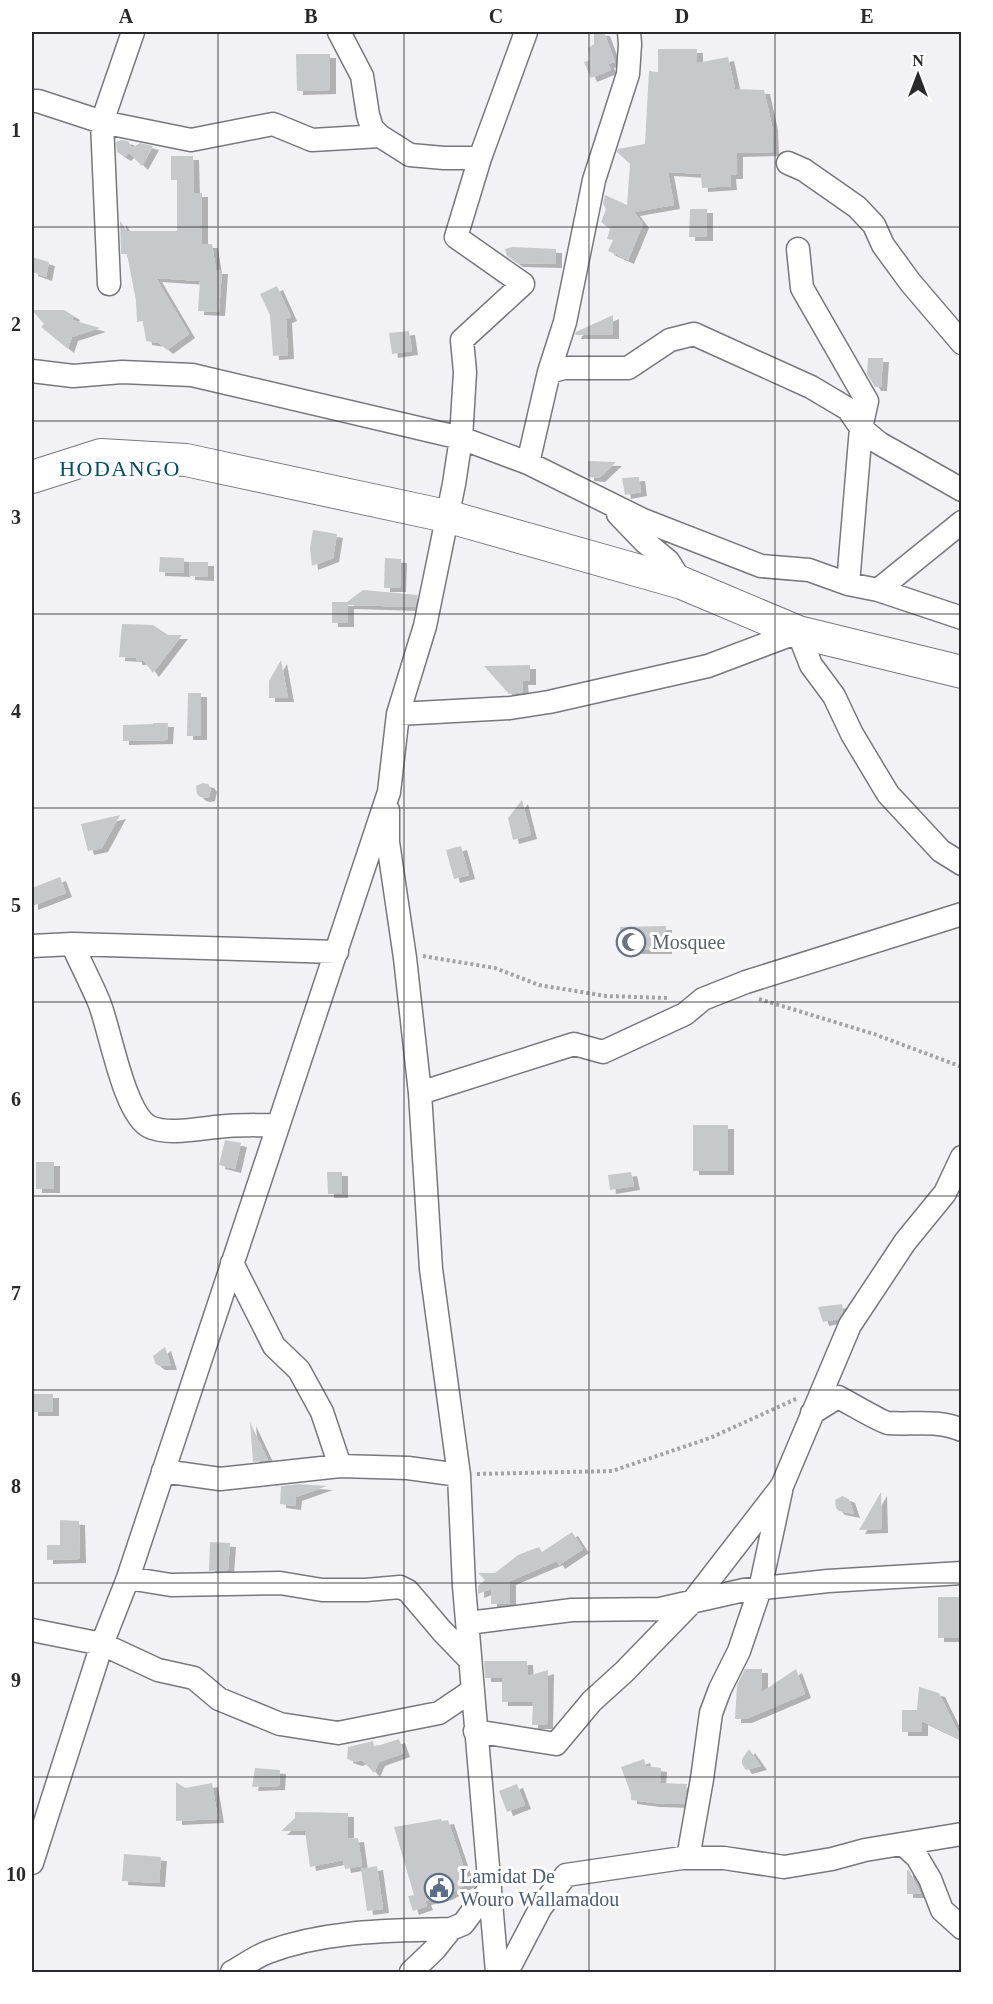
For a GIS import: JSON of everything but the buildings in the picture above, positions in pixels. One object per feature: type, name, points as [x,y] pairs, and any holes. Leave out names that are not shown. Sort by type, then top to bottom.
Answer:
[{"type":"main road","points":[[32,477],[101,455],[186,460],[446,516],[682,583],[798,632],[962,672]]},
{"type":"street","points":[[109,284],[102,122],[134,32]]},
{"type":"street","points":[[339,32],[362,76],[368,115],[372,128],[380,136],[410,155],[480,158]]},
{"type":"street","points":[[497,1972],[475,1731],[459,1475],[430,1269],[420,1093],[405,958],[388,842],[389,792],[398,714],[425,626],[461,438],[465,372],[462,340],[523,284],[456,237],[480,158],[526,32]]},
{"type":"street","points":[[528,464],[549,372],[565,321],[594,180],[628,74],[629,32]]},
{"type":"street","points":[[32,101],[102,122],[191,140],[273,124],[312,140],[380,136]]},
{"type":"street","points":[[788,163],[804,170],[857,207],[874,225],[883,245],[910,282],[962,343]]},
{"type":"street","points":[[798,249],[802,288],[867,401],[861,428],[848,584]]},
{"type":"street","points":[[549,372],[564,368],[628,368],[670,340],[694,334],[811,387],[848,409],[861,428],[879,443],[962,490]]},
{"type":"street","points":[[32,371],[73,376],[122,372],[192,375],[461,438],[528,464],[643,520],[761,566],[809,570],[962,618]]},
{"type":"street","points":[[604,500],[645,542],[668,561],[682,583]]},
{"type":"street","points":[[878,590],[962,522]]},
{"type":"street","points":[[398,714],[510,708],[549,702],[708,666],[798,632],[812,665],[834,696],[852,734],[888,794],[941,851],[962,864]]},
{"type":"street","points":[[32,1863],[102,1644],[128,1578],[277,1125],[337,952],[373,834],[389,792]]},
{"type":"street","points":[[420,1093],[574,1044],[603,1052],[685,1014],[703,999],[746,982],[962,914]]},
{"type":"street","points":[[32,946],[72,944],[337,952]]},
{"type":"street","points":[[72,944],[99,1004],[132,1107],[149,1127],[166,1131],[227,1125],[277,1125]]},
{"type":"street","points":[[688,1858],[711,1713],[739,1651],[760,1588],[782,1486],[850,1325],[905,1242],[945,1193],[962,1157]]},
{"type":"street","points":[[232,1263],[274,1346],[299,1370],[322,1412],[340,1466]]},
{"type":"street","points":[[812,1413],[838,1397],[885,1423],[926,1422],[962,1430]]},
{"type":"street","points":[[163,1471],[220,1479],[340,1466],[408,1468],[459,1475]]},
{"type":"street","points":[[475,1731],[556,1744],[592,1701],[693,1601],[782,1486]]},
{"type":"street","points":[[468,1623],[572,1610],[660,1609],[760,1588],[828,1581],[962,1573]]},
{"type":"street","points":[[128,1578],[171,1585],[280,1583],[322,1590],[400,1587],[408,1591],[470,1660]]},
{"type":"street","points":[[32,1630],[102,1644],[158,1670],[194,1678],[219,1699],[280,1724],[338,1733],[439,1713],[473,1690]]},
{"type":"street","points":[[507,1972],[540,1907],[566,1875],[688,1858],[724,1858],[784,1867],[832,1859],[865,1850],[962,1834]]},
{"type":"street","points":[[903,1844],[917,1857],[930,1879],[942,1910],[962,1928]]},
{"type":"street","points":[[232,1972],[266,1953],[305,1941],[369,1931],[451,1929],[463,1924],[490,1888]]},
{"type":"street","points":[[411,1972],[435,1949],[451,1929]]},
{"type":"path","points":[[459,1475],[612,1471],[710,1438],[808,1393],[812,1413]]},
{"type":"place","name":"Mosquee","points":[[631,942]]},
{"type":"place","name":"Lamidat De Wouro Wallamadou","points":[[439,1888]]},
{"type":"district","name":"HODANGO","points":[[120,468]]}]
